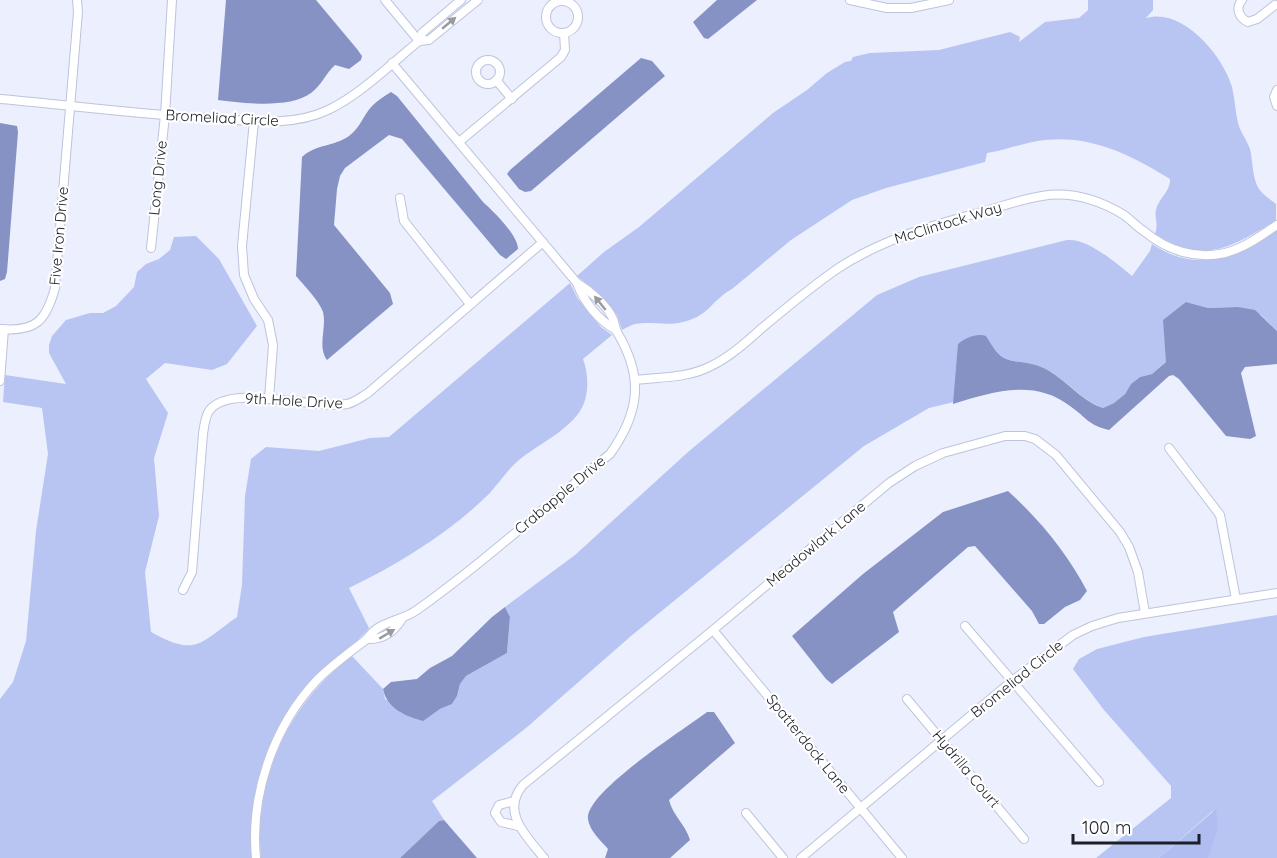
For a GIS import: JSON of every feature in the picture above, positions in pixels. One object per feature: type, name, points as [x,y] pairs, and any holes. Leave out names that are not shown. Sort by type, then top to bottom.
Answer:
[{"type":"street","name":"Five Iron Drive","points":[[2,329],[28,329],[40,321],[49,309],[55,288],[78,12],[77,0]]},
{"type":"street","name":"Long Drive","points":[[151,248],[165,115],[172,0]]},
{"type":"street","points":[[385,0],[419,41]]},
{"type":"street","name":"Bromeliad Circle","points":[[0,99],[165,115],[255,121],[294,120],[328,111],[348,99],[419,41],[422,33],[461,0]]},
{"type":"street","name":"Bromeliad Circle","points":[[419,41],[429,40],[478,0]]},
{"type":"street","points":[[850,0],[887,8],[911,8],[949,0]]},
{"type":"street","points":[[1242,0],[1238,10],[1242,18],[1248,22],[1257,19],[1274,4]]},
{"type":"street","points":[[559,1],[573,5],[578,14],[576,24],[564,33],[549,27],[546,16],[550,6],[559,1]]},
{"type":"street","points":[[459,142],[564,54],[564,33]]},
{"type":"street","name":"Crabapple Drive","points":[[256,858],[258,795],[271,753],[294,710],[317,680],[367,639],[371,632],[392,620],[402,619],[454,583],[610,453],[624,434],[633,409],[636,380],[627,347],[616,330],[605,324],[582,296],[577,283],[392,63]]},
{"type":"street","points":[[496,81],[512,99]]},
{"type":"street","points":[[1277,90],[1274,97],[1277,106]]},
{"type":"street","points":[[255,121],[242,246],[244,274],[254,298],[268,320],[273,345],[269,399]]},
{"type":"street","name":"McClintock Way","points":[[636,380],[694,373],[711,367],[730,355],[792,303],[838,269],[869,250],[901,236],[947,221],[1043,196],[1071,195],[1098,201],[1126,216],[1162,245],[1187,254],[1211,256],[1228,252],[1251,242],[1277,225]]},
{"type":"street","points":[[400,198],[404,221],[470,304]]},
{"type":"street","name":"9th Hole Drive","points":[[183,590],[192,572],[203,434],[207,413],[217,403],[231,398],[332,405],[350,404],[368,393],[543,242]]},
{"type":"street","points":[[0,381],[2,329]]},
{"type":"street","name":"Meadowlark Lane","points":[[518,826],[501,822],[495,813],[499,805],[514,801],[520,789],[529,781],[902,473],[944,453],[1005,436],[1014,436],[1035,439],[1056,455],[1120,532],[1130,548],[1138,572],[1145,613]]},
{"type":"street","points":[[1169,448],[1220,515],[1236,599]]},
{"type":"street","name":"Bromeliad Circle","points":[[801,858],[1012,681],[1073,634],[1107,621],[1145,613],[1277,593]]},
{"type":"street","points":[[965,626],[1099,782]]},
{"type":"street","name":"Spatterdock Lane","points":[[713,630],[902,858]]},
{"type":"street","name":"Hydrilla Court","points":[[907,699],[1024,839]]},
{"type":"street","points":[[514,801],[514,813],[518,826],[544,858]]},
{"type":"street","points":[[746,813],[783,858]]},
{"type":"shaded area","points":[[226,0],[316,0],[357,49],[362,56],[361,60],[349,69],[335,65],[315,90],[302,98],[266,104],[218,100]]},
{"type":"shaded area","points":[[717,0],[757,0],[708,39],[704,38],[693,22]]},
{"type":"shaded area","points":[[1088,0],[1153,0],[1153,10],[1146,18],[1160,16],[1173,20],[1199,36],[1210,48],[1220,61],[1232,87],[1239,126],[1250,149],[1255,180],[1261,191],[1276,204],[1276,220],[1232,245],[1217,249],[1202,251],[1171,244],[1155,234],[1156,210],[1169,187],[1170,179],[1126,155],[1095,144],[1062,139],[1045,140],[987,153],[985,162],[886,188],[852,200],[791,240],[701,315],[687,321],[674,324],[635,324],[622,330],[617,315],[598,293],[577,276],[604,252],[639,227],[773,113],[827,73],[851,61],[853,57],[870,53],[939,50],[1010,32],[1020,37],[1019,42],[1045,22],[1079,18],[1088,10]]},
{"type":"shaded area","points":[[641,58],[652,61],[665,76],[531,191],[525,192],[519,189],[507,174],[510,170]]},
{"type":"shaded area","points":[[391,92],[397,96],[483,202],[504,224],[514,237],[518,249],[506,259],[500,255],[402,139],[389,135],[345,168],[340,176],[334,225],[390,293],[393,304],[327,360],[322,343],[323,312],[315,298],[296,276],[302,157],[313,150],[349,136],[372,106]]},
{"type":"shaded area","points":[[0,123],[17,126],[18,132],[7,272],[5,279],[0,281]]},
{"type":"shaded area","points":[[1277,230],[1277,331],[1261,315],[1238,307],[1208,308],[1186,302],[1166,362],[1152,374],[1140,377],[1131,384],[1125,394],[1103,408],[1086,399],[1045,369],[1004,358],[986,336],[957,369],[954,402],[929,408],[864,446],[631,636],[526,728],[432,801],[444,820],[439,821],[400,858],[261,858],[260,829],[263,800],[280,745],[293,720],[310,696],[330,675],[352,656],[383,689],[385,699],[423,720],[452,704],[466,676],[507,653],[510,617],[505,607],[575,555],[688,452],[877,295],[919,277],[1067,240],[1075,240],[1093,247],[1132,276],[1150,251],[1152,244],[1185,259],[1201,260],[1232,254]]},
{"type":"shaded area","points":[[196,236],[219,259],[257,326],[227,364],[212,370],[165,363],[146,379],[168,413],[154,458],[159,516],[145,572],[151,632],[178,644],[197,644],[237,617],[242,585],[245,496],[251,459],[266,447],[319,451],[370,438],[389,437],[570,283],[578,299],[601,327],[612,335],[583,359],[587,375],[587,392],[584,403],[573,420],[519,460],[489,494],[440,535],[405,558],[349,588],[369,628],[315,676],[285,715],[273,737],[257,785],[252,809],[252,858],[0,858],[0,699],[13,682],[26,641],[36,531],[48,454],[42,408],[3,402],[5,375],[66,384],[49,353],[49,345],[52,336],[66,320],[90,313],[103,313],[116,306],[134,287],[137,272],[170,250],[174,237]]},
{"type":"shaded area","points":[[1186,302],[1208,308],[1238,307],[1255,310],[1277,331],[1277,364],[1245,367],[1241,373],[1256,436],[1250,439],[1226,436],[1179,379],[1173,375],[1169,376],[1109,430],[1092,423],[1056,397],[1042,392],[1013,390],[998,392],[953,404],[958,344],[971,337],[982,335],[986,336],[1004,358],[1045,369],[1086,399],[1103,408],[1125,394],[1131,384],[1140,377],[1152,374],[1166,362],[1163,320]]},
{"type":"shaded area","points":[[1008,491],[1042,525],[1071,563],[1087,591],[1080,600],[1065,607],[1044,624],[1039,624],[1032,611],[975,546],[968,547],[893,612],[899,632],[832,684],[826,679],[792,636],[863,574],[943,512]]},
{"type":"shaded area","points":[[505,607],[510,617],[507,653],[466,676],[452,704],[423,721],[393,707],[383,689],[391,682],[417,679],[430,668],[452,656]]},
{"type":"shaded area","points":[[1277,615],[1277,858],[1173,858],[1215,809],[1159,858],[1096,858],[1171,798],[1171,786],[1104,710],[1073,669],[1079,659],[1097,649],[1144,637]]},
{"type":"shaded area","points":[[707,712],[714,712],[735,743],[669,800],[690,840],[670,858],[605,858],[608,849],[589,823],[591,808],[618,778]]},
{"type":"shaded area","points":[[1216,809],[1218,828],[1208,858],[1159,858]]},
{"type":"shaded area","points":[[444,820],[477,858],[400,858],[439,821]]}]
